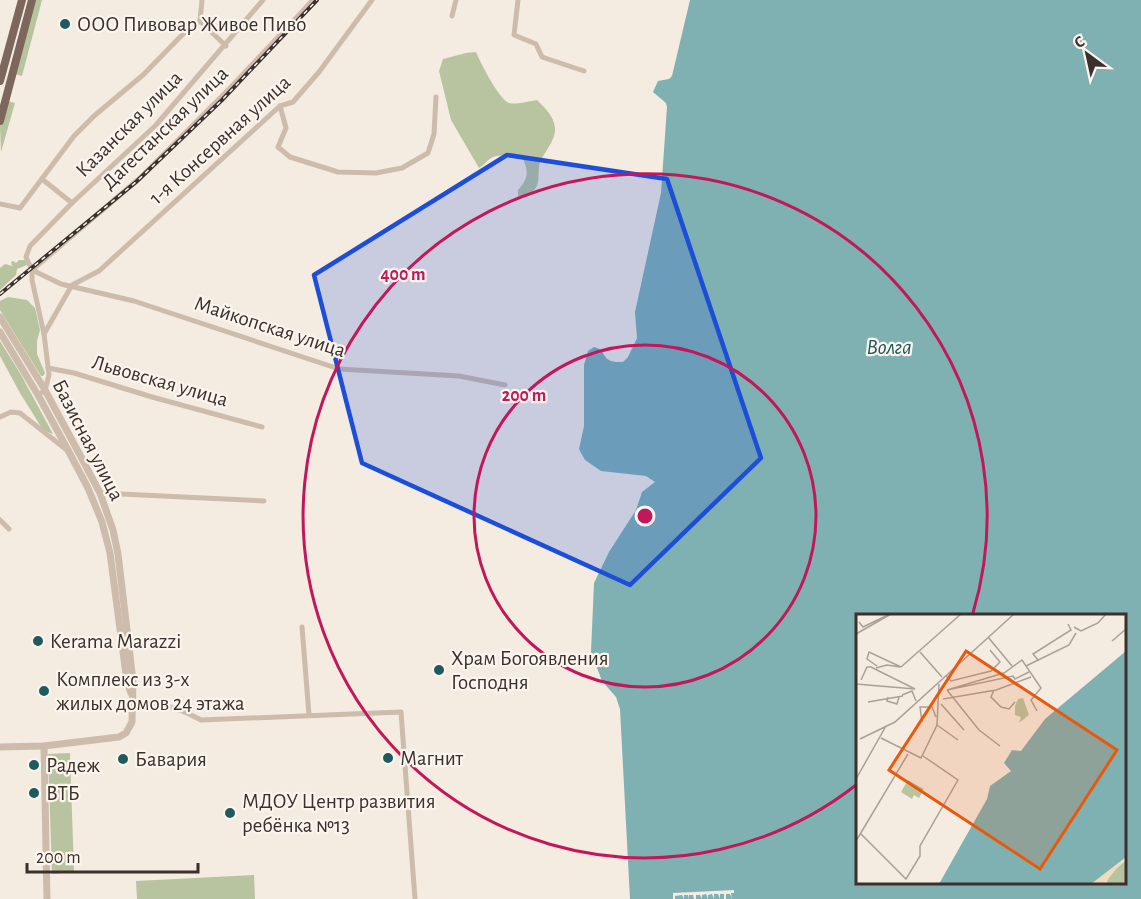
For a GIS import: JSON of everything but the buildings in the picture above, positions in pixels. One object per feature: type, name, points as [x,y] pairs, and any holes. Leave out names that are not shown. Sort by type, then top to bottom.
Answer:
[{"type":"main road","points":[[0,81],[22,0]]},
{"type":"main road","points":[[0,121],[32,0]]},
{"type":"street","points":[[0,204],[20,208],[74,136],[93,116],[143,75],[185,32],[200,21],[202,0]]},
{"type":"street","name":"Казанская улица","points":[[45,390],[49,375],[32,270],[26,257],[30,246],[72,203],[156,125],[226,46],[263,0]]},
{"type":"street","name":"Дагестанская улица","points":[[32,270],[140,178],[314,0]]},
{"type":"street","name":"1-я Консервная улица","points":[[72,285],[99,271],[280,106],[292,102],[319,72],[372,0]]},
{"type":"street","points":[[452,16],[456,0]]},
{"type":"street","points":[[518,0],[514,35],[536,44],[542,57],[584,71]]},
{"type":"street","points":[[200,21],[226,46]]},
{"type":"street","points":[[280,106],[286,128],[278,147],[290,158],[338,172],[376,173],[402,168],[428,153],[434,134],[436,97]]},
{"type":"street","points":[[42,179],[72,203]]},
{"type":"street","name":"Майкопская улица","points":[[32,270],[61,284],[134,301],[339,369],[459,376],[506,385]]},
{"type":"street","points":[[44,334],[72,285]]},
{"type":"street","name":"Базисная улица","points":[[0,317],[45,390],[100,493],[113,530],[118,554],[133,681],[132,722],[126,733],[119,737],[44,746]]},
{"type":"street","name":"Базисная улица","points":[[0,332],[69,452],[88,488],[102,522],[110,553],[127,682],[132,699]]},
{"type":"street","name":"Львовская улица","points":[[48,368],[74,373],[262,427]]},
{"type":"street","points":[[38,395],[45,390]]},
{"type":"street","points":[[0,417],[11,412],[20,413],[69,452]]},
{"type":"street","points":[[100,493],[264,501]]},
{"type":"street","points":[[0,520],[9,529]]},
{"type":"street","points":[[302,627],[309,715]]},
{"type":"street","points":[[132,699],[159,703],[201,720],[401,712],[416,899]]},
{"type":"street","points":[[0,747],[44,746],[47,899]]},
{"type":"highlighted area","points":[[507,155],[667,179],[761,458],[630,585],[362,463],[314,275]]},
{"type":"green space","points":[[34,0],[42,0],[22,76],[15,74]]},
{"type":"green space","points":[[476,52],[505,100],[516,104],[537,100],[553,120],[554,137],[540,162],[537,186],[525,195],[518,197],[518,190],[526,175],[523,159],[499,156],[489,159],[479,168],[451,120],[439,71],[443,59]]},
{"type":"green space","points":[[7,101],[15,103],[1,152],[0,126]]},
{"type":"green space","points":[[19,260],[25,260],[27,265],[17,269],[16,275],[0,290],[0,268],[5,264],[12,266],[11,262],[16,263]]},
{"type":"green space","points":[[8,297],[27,300],[35,308],[40,330],[37,354],[45,373],[43,376],[0,310],[0,301]]},
{"type":"green space","points":[[0,341],[53,434],[43,430],[20,393],[0,356]]},
{"type":"green space","points":[[70,753],[74,872],[52,874],[48,754]]},
{"type":"green space","points":[[254,875],[255,899],[137,899],[136,881]]},
{"type":"water","name":"Волга","points":[[690,0],[1141,0],[1141,899],[630,899],[620,709],[616,697],[602,681],[591,652],[594,583],[609,552],[636,510],[642,492],[655,482],[646,476],[601,471],[585,460],[579,449],[584,426],[584,365],[588,351],[594,347],[610,360],[623,362],[637,338],[635,312],[661,193],[667,107],[666,103],[653,92],[658,81],[669,79],[672,76]]},
{"type":"pier","points":[[734,890],[734,893],[731,893],[732,899],[730,894],[726,894],[726,899],[724,899],[724,894],[720,894],[720,899],[718,894],[714,894],[714,899],[712,894],[708,895],[708,899],[706,894],[702,895],[702,899],[700,895],[696,895],[694,899],[693,895],[689,895],[689,899],[688,895],[684,895],[684,899],[682,895],[675,896],[673,899],[673,893]]},
{"type":"railway","points":[[0,294],[136,182],[222,100],[317,0]]},
{"type":"place","name":"ООО Пивовар Живое Пиво","points":[[65,24]]},
{"type":"place","name":"Kerama Marazzi","points":[[38,641]]},
{"type":"place","name":"Храм Богоявления Господня","points":[[439,670]]},
{"type":"place","name":"Комплекс из 3-х жилых домов 24 этажа","points":[[44,691]]},
{"type":"place","name":"Магнит","points":[[388,758]]},
{"type":"place","name":"Бавария","points":[[123,759]]},
{"type":"place","name":"Радеж","points":[[34,765]]},
{"type":"place","name":"ВТБ","points":[[34,793]]},
{"type":"place","name":"МДОУ Центр развития ребёнка №13","points":[[230,813]]}]
